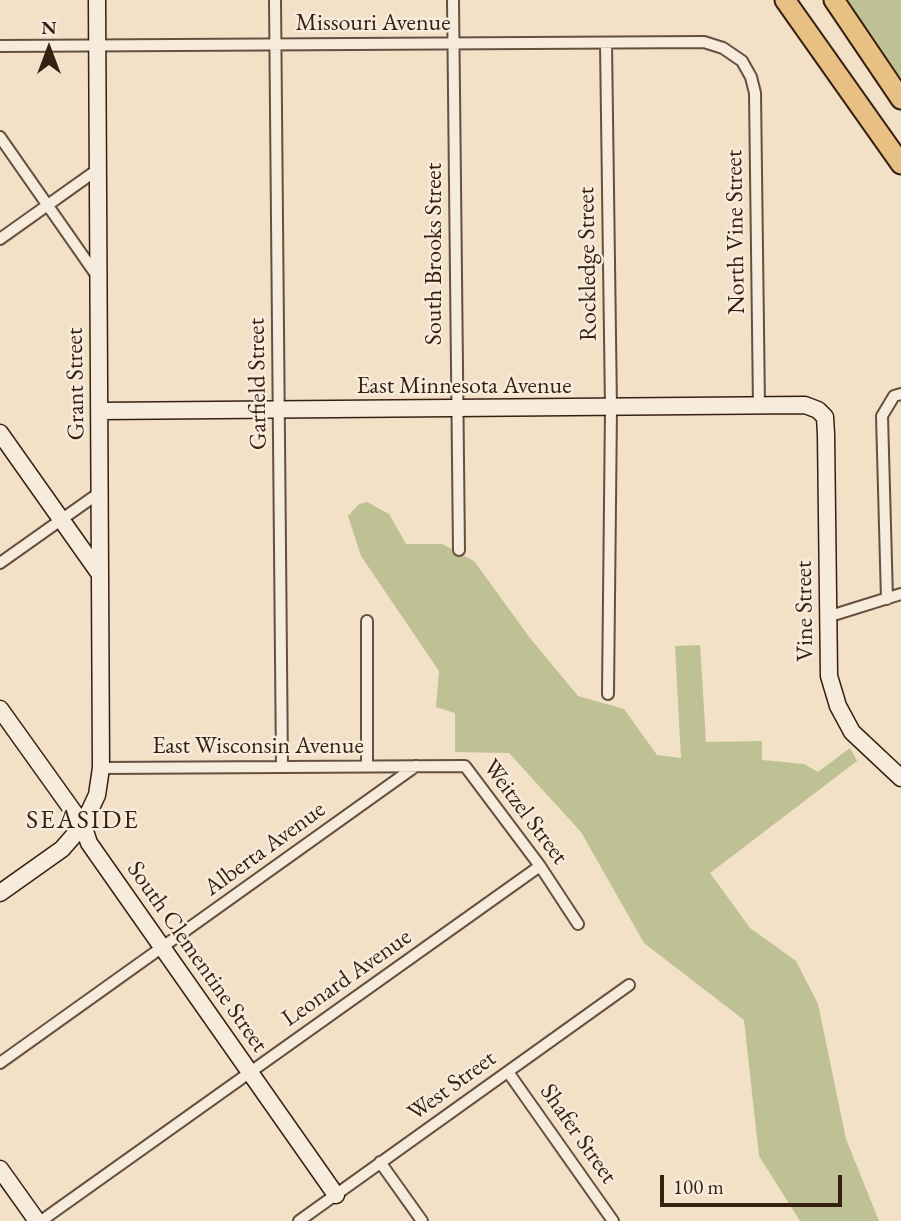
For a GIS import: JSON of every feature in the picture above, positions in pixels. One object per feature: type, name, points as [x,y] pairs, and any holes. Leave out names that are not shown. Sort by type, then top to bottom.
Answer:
[{"type":"highway","points":[[785,0],[901,164]]},
{"type":"highway","points":[[834,0],[901,99]]},
{"type":"street","name":"Grant Street","points":[[0,893],[62,849],[83,825],[97,795],[101,768],[97,0]]},
{"type":"street","name":"Garfield Street","points":[[275,0],[282,767]]},
{"type":"street","name":"South Brooks Street","points":[[453,0],[459,550]]},
{"type":"street","name":"Rockledge Street","points":[[606,43],[611,408],[608,694]]},
{"type":"street","name":"Missouri Avenue","points":[[0,46],[704,43],[723,48],[742,61]]},
{"type":"street","name":"North Vine Street","points":[[742,61],[751,77],[755,93],[759,406]]},
{"type":"street","points":[[0,137],[97,276]]},
{"type":"street","points":[[0,239],[97,170]]},
{"type":"street","points":[[887,599],[882,416],[894,396],[901,394]]},
{"type":"street","name":"East Minnesota Avenue","points":[[99,411],[805,405],[818,410],[825,417]]},
{"type":"street","name":"Vine Street","points":[[825,417],[829,676],[838,706],[852,732],[901,778]]},
{"type":"street","points":[[0,433],[99,573]]},
{"type":"street","points":[[0,563],[99,493]]},
{"type":"street","points":[[827,617],[901,594]]},
{"type":"street","points":[[367,621],[367,766]]},
{"type":"street","name":"South Clementine Street","points":[[0,709],[83,825],[89,843],[336,1195]]},
{"type":"street","name":"East Wisconsin Avenue","points":[[101,768],[416,766]]},
{"type":"street","name":"Weitzel Street","points":[[416,766],[465,766],[540,866],[578,924]]},
{"type":"street","name":"Alberta Avenue","points":[[0,1063],[416,766]]},
{"type":"street","name":"Leonard Avenue","points":[[39,1221],[540,866]]},
{"type":"street","name":"West Street","points":[[299,1221],[629,985]]},
{"type":"street","name":"Shafer Street","points":[[508,1072],[613,1221]]},
{"type":"street","points":[[380,1162],[422,1221]]},
{"type":"street","points":[[0,1169],[39,1221]]},
{"type":"green space","points":[[841,0],[901,0],[901,78],[890,64]]},
{"type":"green space","points":[[367,502],[389,514],[406,544],[442,544],[474,561],[530,638],[578,696],[624,709],[657,755],[681,758],[675,646],[700,645],[706,742],[762,741],[762,760],[804,764],[818,772],[850,748],[857,761],[710,873],[750,928],[796,961],[818,1004],[846,1139],[879,1221],[800,1221],[759,1156],[744,1020],[644,943],[581,832],[509,753],[455,752],[455,713],[436,707],[439,671],[361,556],[348,516],[359,504]]},
{"type":"district","name":"SEASIDE","points":[[83,821]]}]
